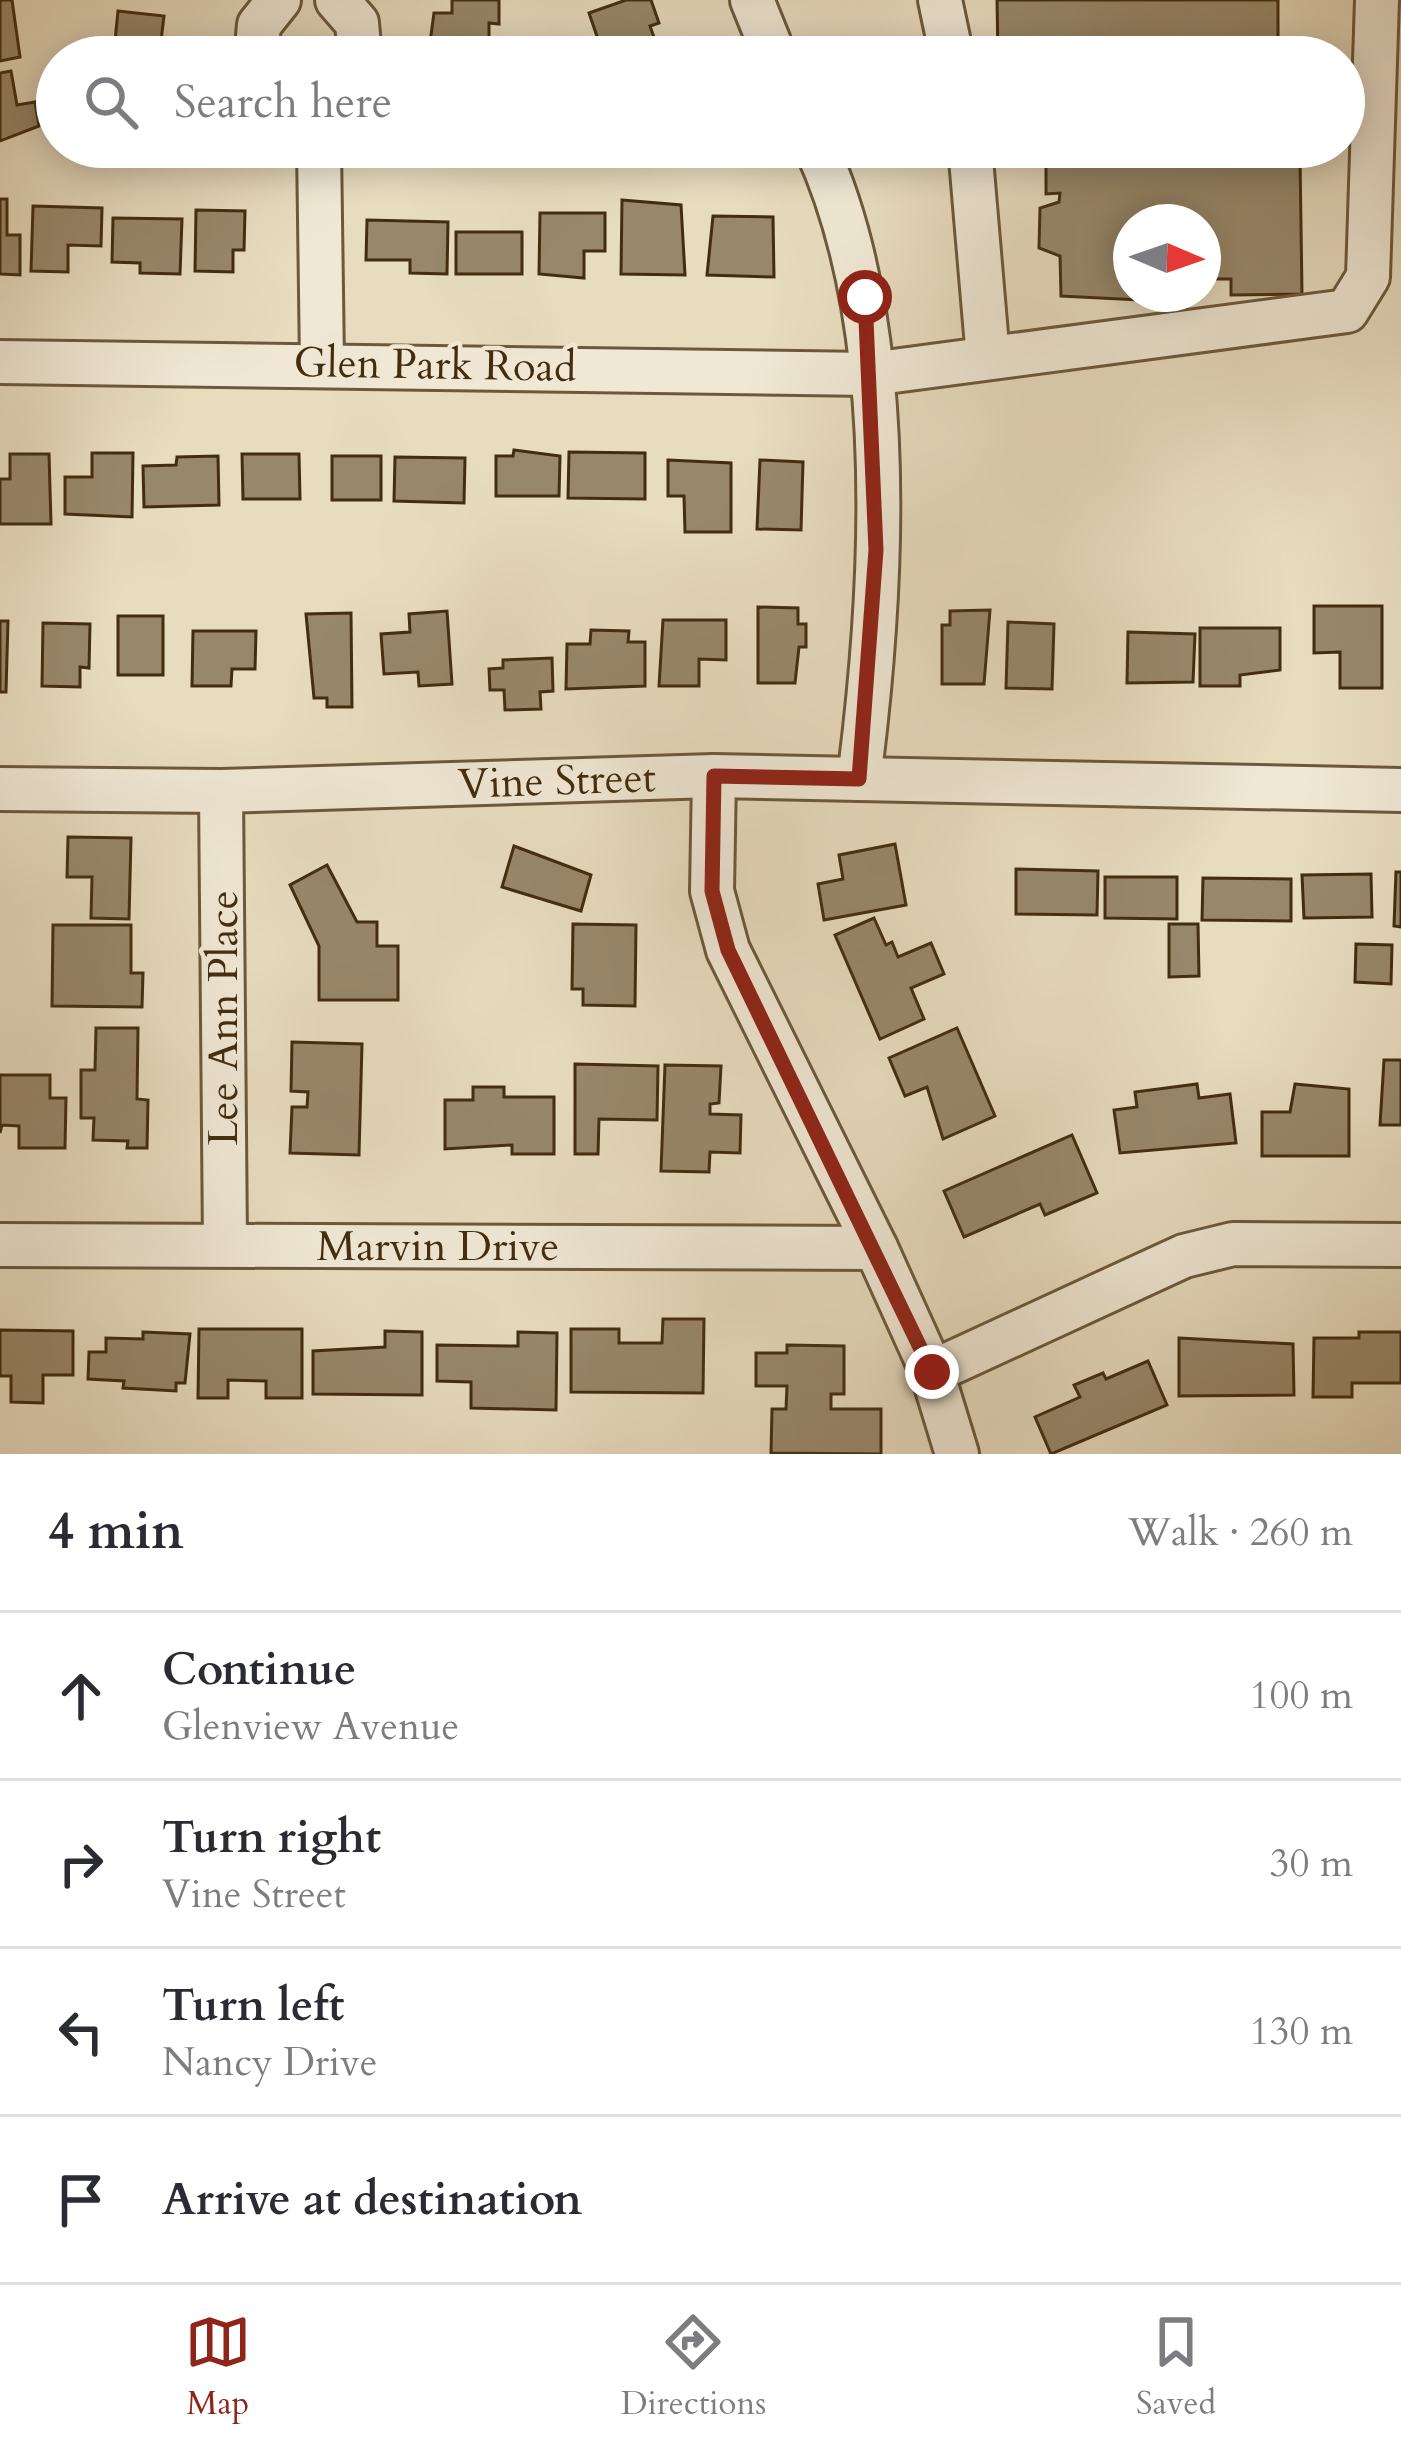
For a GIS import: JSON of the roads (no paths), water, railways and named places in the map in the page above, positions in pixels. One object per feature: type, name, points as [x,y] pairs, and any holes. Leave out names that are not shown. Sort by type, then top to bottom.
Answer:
[{"type":"street","points":[[258,36],[259,25],[279,0]]},
{"type":"street","points":[[337,0],[357,23],[358,36]]},
{"type":"street","points":[[752,0],[767,36]]},
{"type":"street","points":[[940,0],[948,36]]},
{"type":"street","name":"Glen Park Road","points":[[0,362],[871,374],[1347,311],[1368,277],[1377,0]]},
{"type":"street","points":[[319,168],[322,363]]},
{"type":"street","points":[[825,168],[850,230],[865,297],[871,374],[876,550],[859,779]]},
{"type":"street","points":[[972,168],[988,358]]},
{"type":"street","points":[[714,776],[712,891],[728,950],[876,1248],[932,1372],[957,1454]]},
{"type":"street","name":"Vine Street","points":[[0,789],[221,791],[714,776],[1401,790]]},
{"type":"street","name":"Lee Ann Place","points":[[221,791],[225,1245]]},
{"type":"street","points":[[932,1372],[1184,1256],[1233,1244],[1401,1245]]},
{"type":"street","name":"Marvin Drive","points":[[0,1245],[876,1248]]}]
